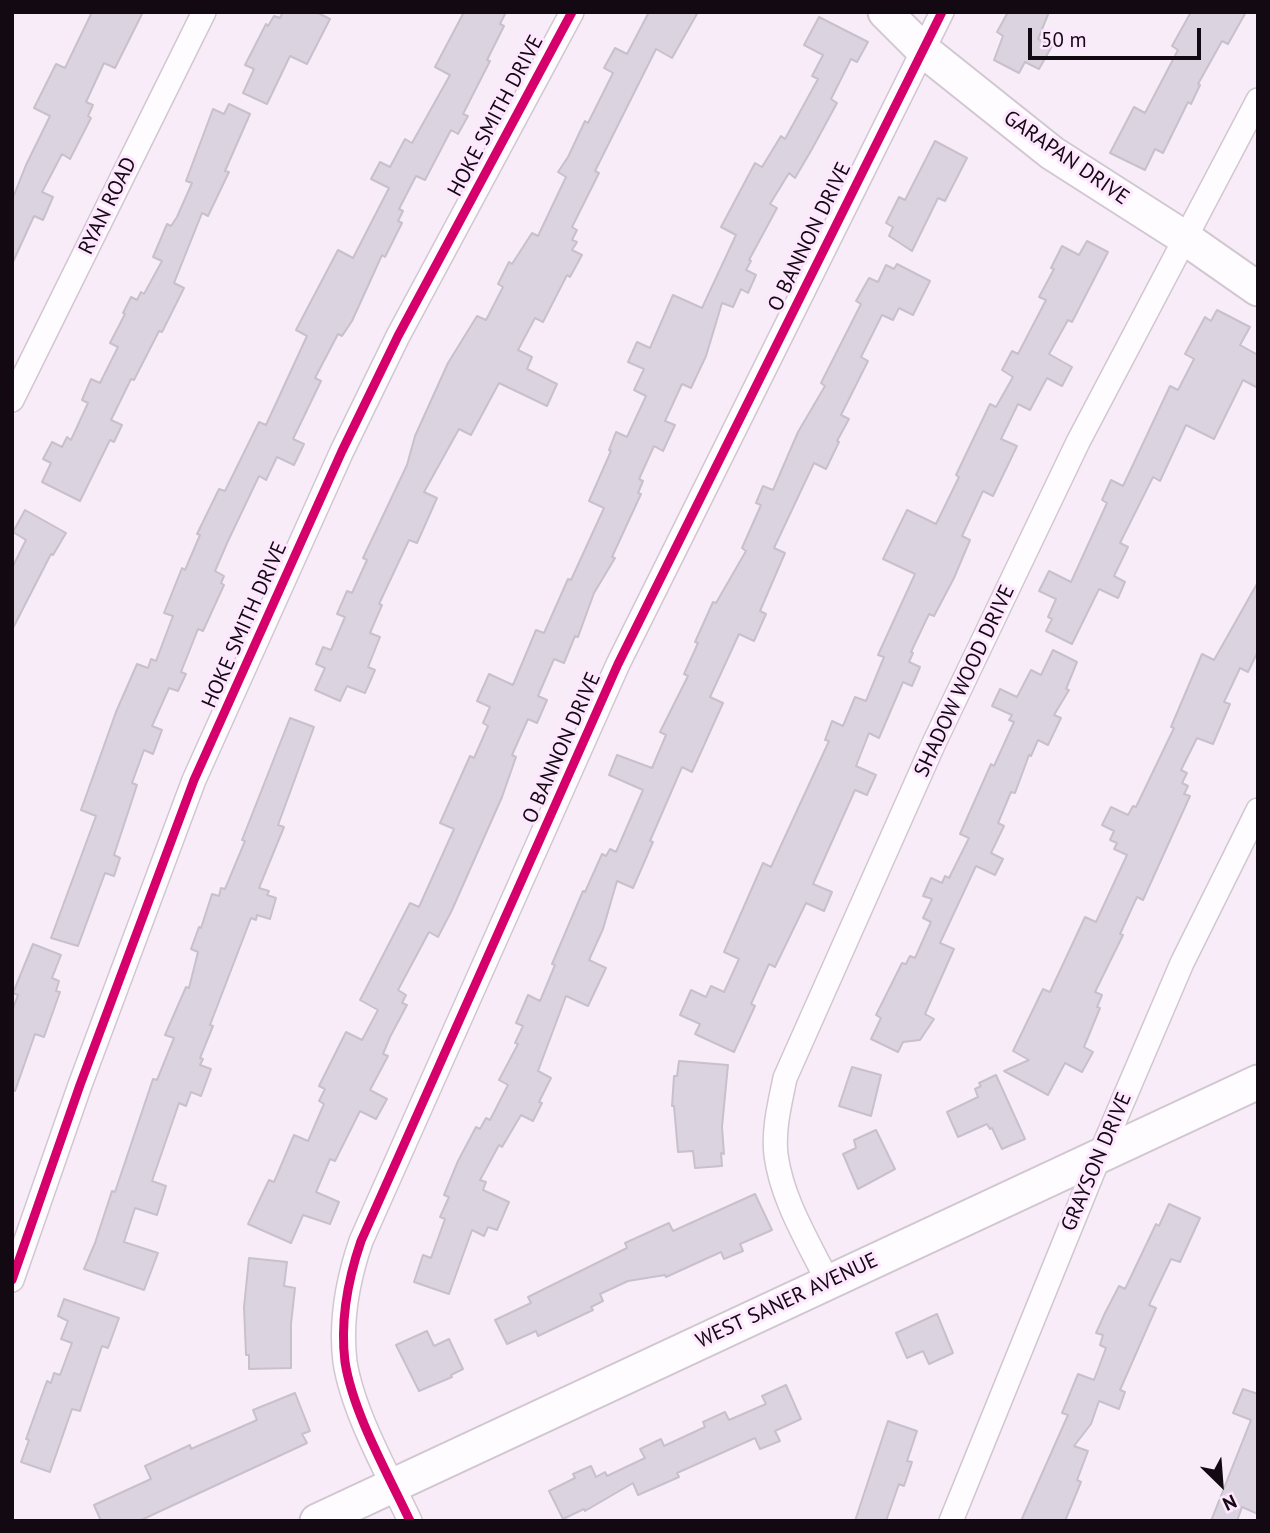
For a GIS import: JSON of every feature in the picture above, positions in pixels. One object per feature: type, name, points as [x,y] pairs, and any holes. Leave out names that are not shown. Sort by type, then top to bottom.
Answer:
[{"type":"street","name":"RYAN ROAD","points":[[12,400],[205,12]]},
{"type":"street","name":"HOKE SMITH DRIVE","points":[[12,1280],[80,1085],[194,780],[342,451],[398,335],[572,12]]},
{"type":"street","name":"GARAPAN DRIVE","points":[[885,12],[923,50],[1052,153],[1185,238],[1258,289]]},
{"type":"street","name":"O BANNON DRIVE","points":[[410,1521],[357,1405],[345,1362],[345,1316],[349,1275],[361,1241],[618,664],[942,12]]},
{"type":"street","name":"SHADOW WOOD DRIVE","points":[[828,1282],[791,1208],[782,1183],[776,1152],[778,1114],[785,1078],[946,718],[1078,442],[1258,100]]},
{"type":"street","name":"GRAYSON DRIVE","points":[[951,1521],[1099,1157],[1182,963],[1258,810]]},
{"type":"street","name":"WEST SANER AVENUE","points":[[317,1521],[1258,1082]]},
{"type":"building","points":[[92,12],[143,12],[115,68],[104,63],[86,102],[93,105],[88,116],[91,118],[70,159],[62,154],[42,192],[53,197],[43,220],[34,216],[12,264],[12,200],[50,116],[34,108],[56,64],[65,68]]},
{"type":"building","points":[[283,12],[316,12],[330,19],[307,64],[290,56],[267,104],[243,93],[254,69],[245,65],[266,24],[268,26],[274,16],[280,18]]},
{"type":"building","points":[[464,12],[506,12],[500,24],[504,26],[487,60],[490,61],[463,114],[468,116],[458,134],[451,130],[425,180],[416,176],[399,209],[403,211],[398,221],[402,223],[385,257],[382,255],[352,321],[342,336],[338,334],[315,378],[321,381],[293,439],[304,444],[294,465],[277,457],[266,480],[259,476],[228,541],[215,571],[224,576],[221,583],[224,585],[203,631],[198,629],[181,672],[186,674],[178,691],[169,688],[152,726],[162,730],[153,754],[144,750],[132,783],[137,785],[114,855],[120,858],[114,876],[105,873],[78,946],[51,938],[96,816],[81,810],[116,712],[137,664],[148,668],[151,659],[156,661],[173,616],[164,613],[182,568],[185,570],[200,535],[197,534],[219,489],[225,491],[259,422],[266,425],[307,336],[296,330],[338,250],[353,258],[389,188],[371,179],[380,162],[390,167],[405,139],[412,143],[450,75],[435,67]]},
{"type":"building","points":[[649,12],[698,12],[672,58],[656,49],[595,171],[599,173],[572,227],[577,230],[572,240],[577,242],[572,250],[582,255],[570,277],[567,275],[543,322],[535,318],[518,350],[532,357],[527,369],[557,384],[547,406],[499,383],[471,435],[459,429],[424,492],[437,498],[417,543],[409,540],[379,604],[382,605],[370,633],[380,637],[368,667],[375,670],[365,693],[347,686],[340,701],[315,690],[325,668],[316,664],[323,647],[331,650],[345,617],[337,614],[347,591],[352,593],[367,560],[363,558],[407,465],[415,436],[448,363],[477,316],[486,320],[503,287],[498,284],[509,262],[512,264],[532,233],[538,236],[566,177],[558,172],[585,121],[588,123],[613,73],[604,68],[615,48],[627,54]]},
{"type":"building","points":[[1008,12],[1049,12],[1038,39],[1052,46],[1039,69],[1025,62],[1019,73],[994,60],[1003,36],[997,32]]},
{"type":"building","points":[[1191,12],[1246,12],[1228,44],[1222,41],[1163,153],[1155,149],[1145,170],[1110,153],[1134,107],[1145,113],[1178,50],[1172,46]]},
{"type":"building","points":[[819,17],[868,42],[857,62],[851,59],[831,99],[837,103],[795,178],[789,173],[770,204],[777,208],[749,260],[751,261],[746,270],[756,275],[748,293],[741,289],[733,307],[722,303],[706,356],[691,388],[682,384],[665,421],[675,425],[663,451],[654,446],[639,479],[643,481],[638,493],[641,494],[612,557],[615,558],[594,593],[578,637],[575,636],[564,663],[554,659],[538,696],[547,700],[537,723],[528,719],[512,755],[516,757],[502,797],[452,910],[438,937],[429,932],[398,990],[406,995],[402,1003],[407,1005],[383,1054],[388,1056],[370,1090],[387,1099],[376,1119],[360,1111],[335,1161],[330,1159],[316,1192],[339,1202],[330,1224],[303,1215],[291,1243],[248,1224],[269,1180],[274,1182],[294,1135],[308,1141],[324,1104],[319,1101],[325,1089],[319,1086],[346,1032],[362,1040],[378,1010],[360,1000],[410,903],[419,907],[454,829],[440,823],[470,756],[474,758],[488,726],[483,723],[490,707],[477,701],[489,674],[513,685],[536,630],[544,633],[568,579],[571,580],[604,508],[589,501],[611,451],[609,450],[616,432],[627,437],[646,396],[634,390],[644,369],[628,362],[637,342],[650,348],[673,295],[702,308],[736,235],[721,227],[755,163],[762,167],[781,136],[785,139],[818,79],[812,76],[823,55],[804,45]]},
{"type":"building","points":[[229,104],[250,114],[225,171],[229,172],[208,216],[202,213],[174,283],[184,288],[162,332],[159,331],[134,380],[131,379],[111,420],[122,425],[114,442],[110,440],[80,501],[42,482],[51,463],[43,459],[52,442],[62,447],[67,437],[71,440],[88,403],[82,400],[91,379],[100,383],[118,347],[110,343],[131,297],[137,300],[141,292],[144,294],[162,261],[153,257],[167,224],[171,226],[177,217],[192,183],[186,181],[213,109],[224,114]]},
{"type":"building","points":[[935,141],[967,158],[945,201],[938,198],[912,251],[889,236],[893,227],[886,223],[899,197],[905,200]]},
{"type":"building","points":[[1087,241],[1108,252],[1072,322],[1068,320],[1049,354],[1072,367],[1062,386],[1047,378],[1030,410],[1018,404],[1001,439],[1017,446],[993,496],[983,491],[962,536],[970,540],[954,578],[934,616],[929,614],[911,652],[913,653],[909,662],[920,667],[912,686],[903,682],[879,738],[869,733],[856,766],[876,775],[867,795],[855,790],[813,884],[832,892],[824,911],[806,903],[775,967],[769,964],[751,1004],[755,1006],[734,1052],[695,1034],[700,1024],[680,1015],[691,990],[706,997],[711,986],[724,992],[739,959],[724,952],[763,863],[771,867],[829,741],[825,740],[832,721],[843,726],[855,697],[866,701],[884,657],[878,655],[915,574],[883,559],[907,510],[936,524],[990,404],[996,407],[1013,377],[1002,370],[1012,351],[1018,354],[1046,300],[1039,297],[1054,269],[1051,268],[1062,246],[1079,255]]},
{"type":"building","points":[[897,264],[930,281],[913,315],[899,308],[893,320],[882,315],[861,357],[868,361],[841,415],[849,419],[837,441],[839,442],[826,469],[814,463],[774,548],[785,553],[760,611],[766,614],[754,641],[739,634],[710,697],[723,703],[692,772],[682,767],[633,888],[617,881],[603,929],[589,960],[606,968],[588,1006],[566,996],[538,1071],[551,1078],[539,1102],[542,1103],[533,1121],[521,1115],[502,1147],[499,1145],[480,1180],[486,1182],[483,1190],[509,1202],[497,1230],[488,1227],[484,1236],[472,1230],[449,1294],[414,1282],[423,1255],[431,1258],[445,1219],[440,1217],[449,1197],[444,1195],[458,1161],[476,1127],[480,1129],[486,1118],[490,1120],[508,1085],[499,1080],[518,1044],[515,1043],[523,1026],[516,1023],[528,995],[540,1001],[555,965],[552,964],[583,891],[585,892],[602,854],[606,856],[610,849],[616,852],[643,790],[609,775],[617,755],[652,768],[666,735],[660,732],[688,676],[684,674],[698,643],[695,642],[713,602],[716,603],[746,551],[742,548],[761,505],[756,503],[763,486],[773,490],[798,432],[825,386],[821,383],[861,304],[856,301],[869,278],[878,282],[886,265],[894,269]]},
{"type":"building","points":[[1217,310],[1250,327],[1240,345],[1258,355],[1258,388],[1243,380],[1214,439],[1186,425],[1160,481],[1153,477],[1120,543],[1128,547],[1114,576],[1125,582],[1118,598],[1099,589],[1072,644],[1046,631],[1052,619],[1048,617],[1056,599],[1039,591],[1049,571],[1071,582],[1107,503],[1102,500],[1111,480],[1123,486],[1170,386],[1178,390],[1194,359],[1185,354],[1205,317],[1211,321]]},
{"type":"building","points":[[25,510],[66,533],[53,555],[51,554],[12,630],[12,568],[26,540],[13,532]]},
{"type":"building","points":[[1258,582],[1258,651],[1248,672],[1240,668],[1224,702],[1230,704],[1213,744],[1197,738],[1181,770],[1187,773],[1182,783],[1188,786],[1184,794],[1190,796],[1143,900],[1137,897],[1120,934],[1123,935],[1095,992],[1102,995],[1097,1007],[1100,1008],[1084,1047],[1093,1052],[1082,1072],[1065,1063],[1048,1095],[1004,1071],[1029,1060],[1013,1051],[1043,989],[1050,992],[1085,917],[1096,922],[1127,855],[1114,849],[1117,843],[1110,840],[1114,831],[1102,825],[1111,807],[1128,815],[1133,806],[1136,807],[1174,728],[1171,727],[1202,654],[1214,660]]},
{"type":"building","points":[[1053,650],[1077,662],[1066,689],[1069,690],[1054,715],[1061,718],[1048,745],[1038,740],[1031,756],[1029,755],[1015,793],[1011,792],[998,823],[1004,826],[991,853],[1003,859],[995,875],[976,866],[940,943],[954,949],[925,1014],[934,1019],[920,1040],[903,1042],[898,1052],[871,1039],[881,1018],[876,1015],[902,963],[906,964],[910,956],[915,958],[931,922],[923,918],[932,899],[923,896],[931,878],[942,883],[945,876],[949,878],[969,838],[960,834],[991,764],[994,766],[1014,722],[1009,720],[1012,715],[992,706],[1000,689],[1017,697],[1031,670],[1041,675]]},
{"type":"building","points":[[290,718],[314,727],[278,825],[284,827],[259,888],[269,891],[267,895],[276,898],[270,919],[257,915],[256,920],[251,918],[200,1058],[203,1059],[200,1065],[211,1069],[201,1096],[191,1092],[186,1106],[179,1103],[152,1181],[166,1186],[157,1215],[135,1208],[124,1242],[158,1253],[144,1290],[84,1269],[112,1191],[115,1192],[153,1079],[157,1080],[174,1038],[165,1035],[186,987],[189,988],[198,952],[191,949],[199,927],[201,928],[212,894],[219,896],[221,888],[225,889]]},
{"type":"building","points":[[33,944],[61,955],[52,978],[59,981],[56,991],[60,992],[44,1037],[35,1034],[15,1091],[12,1090],[12,1011],[18,995],[13,993]]},
{"type":"building","points":[[679,1061],[728,1065],[722,1127],[722,1166],[695,1168],[693,1151],[678,1152],[672,1106],[674,1076],[677,1076]]},
{"type":"building","points":[[852,1067],[881,1075],[871,1116],[839,1106]]},
{"type":"building","points":[[996,1075],[1025,1139],[1002,1149],[992,1128],[987,1124],[958,1137],[947,1112],[978,1097],[975,1089],[981,1086],[979,1083]]},
{"type":"building","points":[[876,1130],[895,1169],[858,1189],[843,1154],[856,1148],[854,1140]]},
{"type":"building","points":[[755,1194],[772,1230],[740,1244],[743,1251],[724,1259],[721,1252],[666,1277],[628,1281],[600,1294],[603,1301],[591,1307],[593,1310],[538,1336],[536,1331],[507,1344],[495,1320],[531,1303],[528,1297],[627,1248],[625,1243],[669,1223],[673,1231]]},
{"type":"building","points":[[1169,1204],[1200,1218],[1180,1262],[1171,1259],[1149,1305],[1156,1308],[1120,1390],[1125,1392],[1119,1409],[1099,1401],[1091,1424],[1074,1446],[1088,1451],[1077,1480],[1081,1482],[1065,1521],[1021,1521],[1068,1415],[1062,1413],[1078,1374],[1094,1380],[1106,1348],[1100,1345],[1103,1335],[1096,1333],[1105,1313],[1119,1286],[1125,1289],[1156,1224],[1159,1226]]},
{"type":"building","points":[[249,1258],[287,1262],[284,1286],[295,1288],[291,1324],[291,1368],[249,1369],[244,1307]]},
{"type":"building","points":[[64,1299],[119,1318],[108,1348],[102,1346],[80,1411],[72,1409],[50,1472],[21,1462],[29,1440],[26,1439],[47,1381],[51,1383],[54,1373],[60,1375],[72,1343],[61,1339],[68,1321],[58,1316]]},
{"type":"building","points":[[937,1314],[953,1353],[929,1364],[923,1351],[907,1358],[896,1333]]},
{"type":"building","points":[[427,1331],[434,1346],[449,1339],[463,1369],[451,1375],[452,1377],[419,1391],[396,1345]]},
{"type":"building","points":[[786,1385],[801,1419],[775,1431],[780,1441],[760,1449],[755,1438],[677,1473],[679,1477],[638,1495],[633,1483],[585,1511],[584,1509],[563,1519],[549,1491],[575,1478],[573,1474],[591,1466],[596,1477],[605,1472],[607,1476],[645,1458],[640,1449],[661,1439],[664,1446],[705,1427],[703,1422],[725,1412],[729,1420],[766,1404],[762,1396]]},
{"type":"building","points":[[1243,1389],[1258,1394],[1258,1514],[1242,1507],[1237,1521],[1211,1521],[1251,1420],[1233,1413]]},
{"type":"building","points":[[295,1393],[310,1431],[302,1434],[307,1443],[139,1521],[101,1521],[94,1505],[151,1479],[145,1466],[190,1445],[191,1449],[257,1420],[253,1410]]},
{"type":"building","points":[[888,1421],[917,1431],[907,1461],[912,1462],[904,1486],[899,1484],[886,1521],[855,1521]]},
{"type":"cycle path","points":[[12,1280],[80,1085],[194,780],[342,451],[398,336],[572,12]]},
{"type":"cycle path","points":[[410,1521],[363,1422],[345,1362],[346,1300],[361,1241],[618,664],[942,12]]}]
